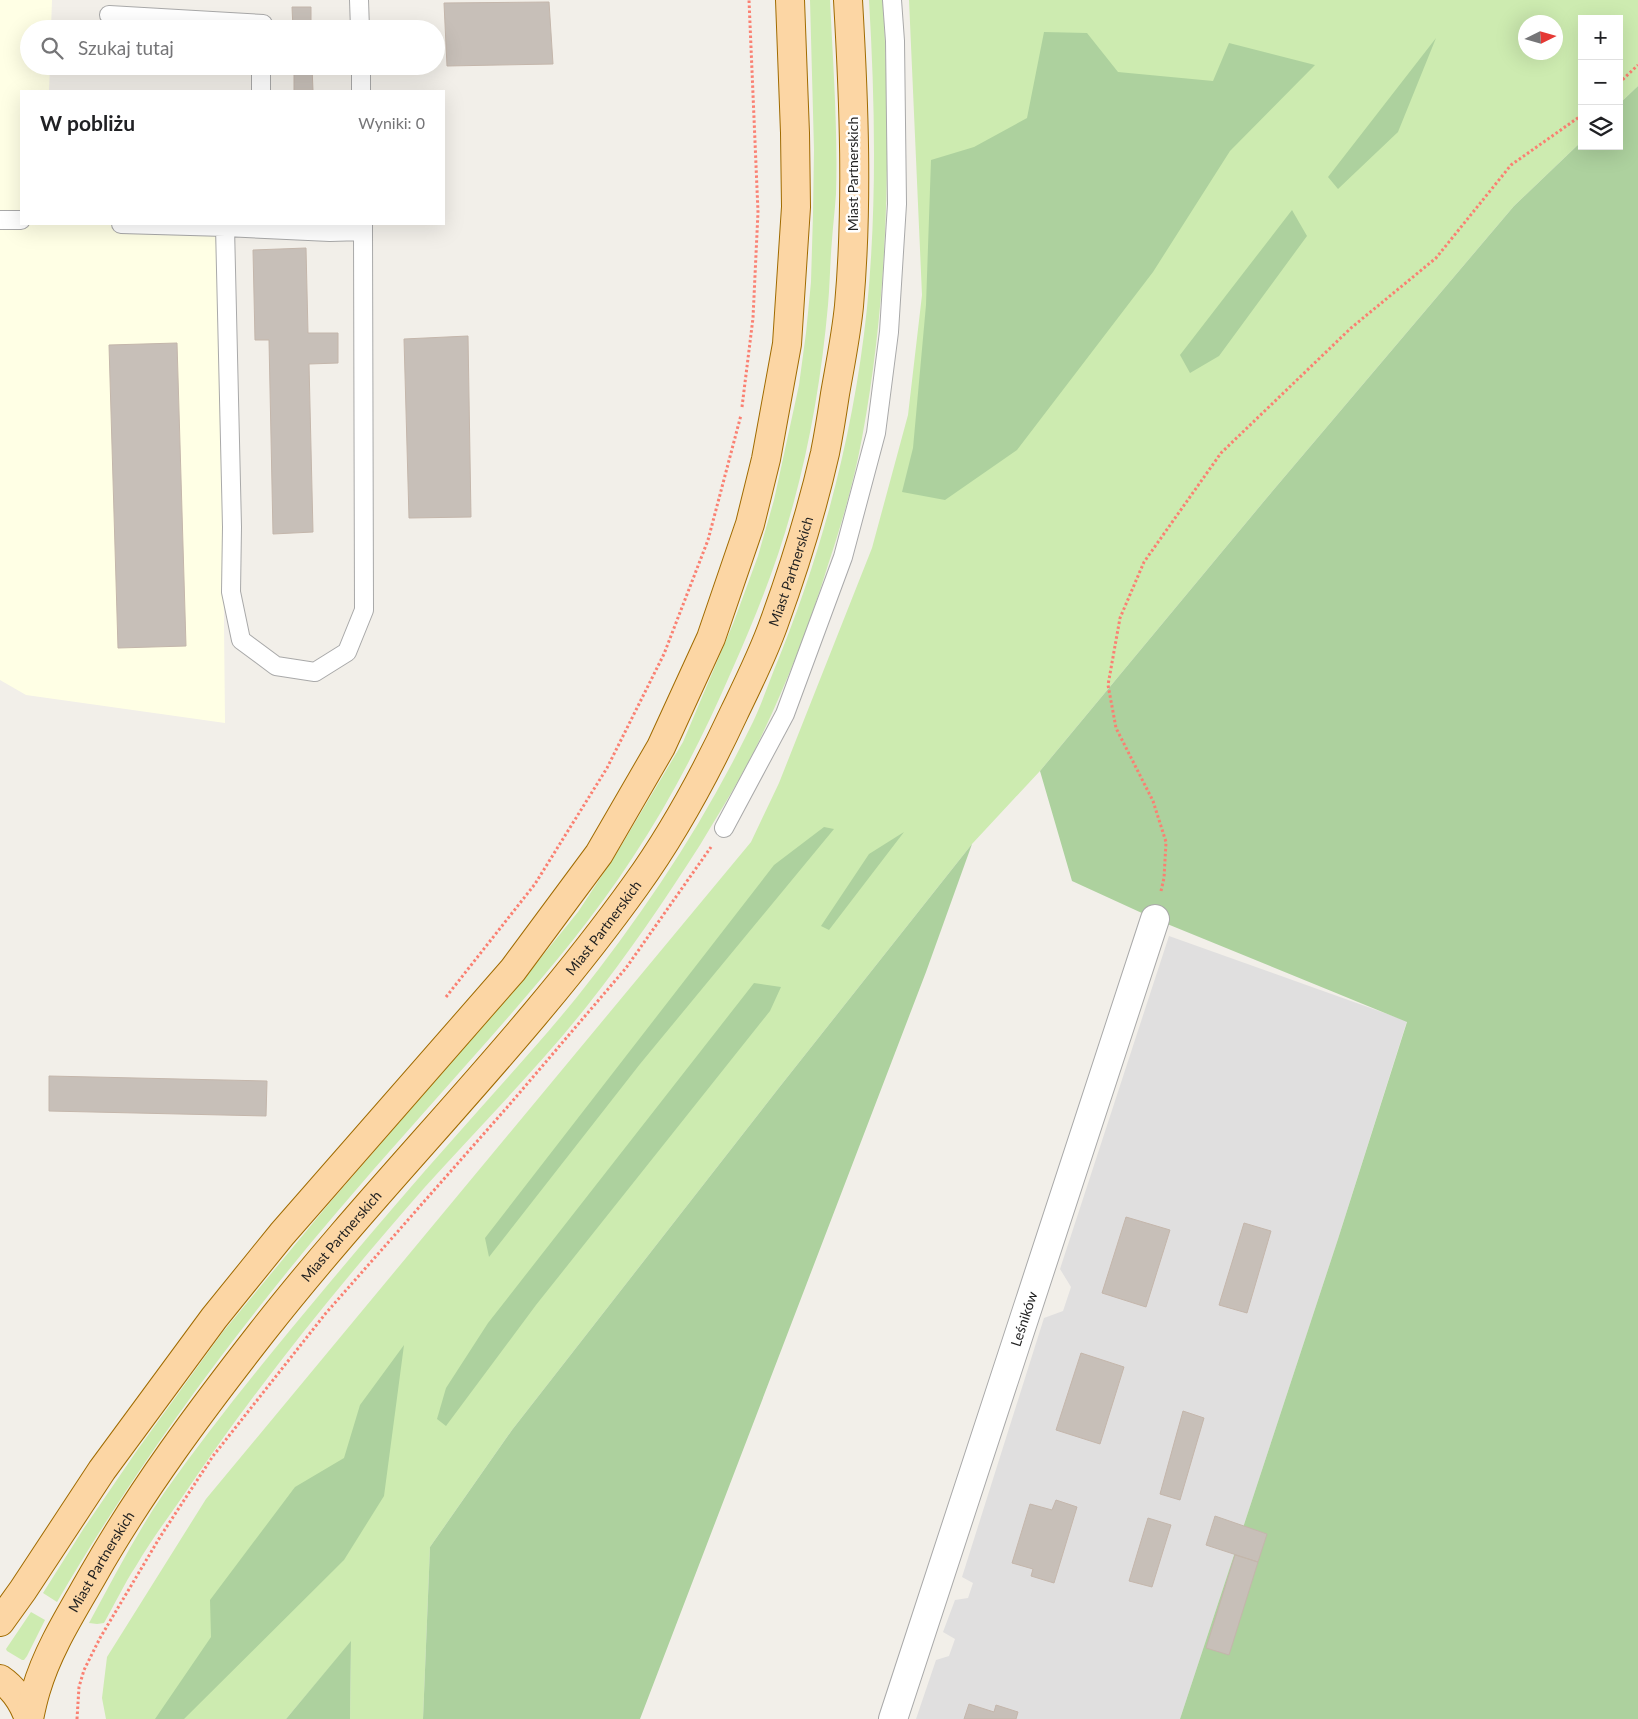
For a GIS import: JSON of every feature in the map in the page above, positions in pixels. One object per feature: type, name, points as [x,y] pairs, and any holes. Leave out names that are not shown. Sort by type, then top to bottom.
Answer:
[{"type":"main road","points":[[0,1622],[102,1470],[169,1377],[220,1311],[288,1227],[513,970],[599,854],[661,747],[711,638],[750,524],[766,459],[787,344],[796,207],[796,133],[790,0]]},
{"type":"main road","name":"Miast Partnerskich","points":[[29,1719],[36,1689],[46,1663],[68,1618],[133,1508],[170,1455],[210,1400],[282,1308],[359,1215],[547,1002],[638,883],[690,801],[718,748],[772,627],[825,453],[849,308],[854,147],[848,0]]},
{"type":"main road","points":[[0,1679],[17,1694],[29,1719]]},
{"type":"street","name":"Leśników","points":[[894,1719],[1154,920]]},
{"type":"lane","points":[[359,0],[360,20]]},
{"type":"lane","points":[[724,828],[785,714],[843,557],[876,433],[889,332],[897,204],[895,51],[892,0]]},
{"type":"lane","points":[[109,16],[186,20]]},
{"type":"lane","points":[[261,90],[262,75]]},
{"type":"lane","points":[[361,75],[361,90]]},
{"type":"lane","points":[[0,220],[20,220]]},
{"type":"lane","points":[[156,225],[257,226],[330,232],[363,228],[364,610],[347,652],[315,672],[276,666],[241,640],[231,592],[232,527],[225,227]]},
{"type":"path","points":[[443,1000],[535,884],[606,768],[664,654],[708,540],[741,413],[753,318],[758,212],[749,0]]},
{"type":"path","points":[[1623,79],[1638,65]]},
{"type":"path","points":[[1154,920],[1164,878],[1166,842],[1153,801],[1116,728],[1108,685],[1120,618],[1144,562],[1221,453],[1351,328],[1436,258],[1511,165],[1578,118]]},
{"type":"path","points":[[77,1719],[79,1687],[84,1670],[100,1638],[160,1537],[213,1456],[326,1313],[510,1104],[626,968],[724,828]]},
{"type":"shaded area","points":[[0,0],[52,0],[51,20],[20,20],[20,75],[50,75],[49,90],[20,90],[20,225],[220,225],[225,723],[26,695],[0,680]]},
{"type":"shaded area","points":[[1169,936],[1407,1021],[1338,1239],[1180,1719],[916,1719],[936,1660],[949,1656],[955,1639],[943,1632],[955,1600],[968,1598],[973,1583],[962,1577],[1044,1318],[1063,1311],[1071,1287],[1060,1269]]},
{"type":"green space","points":[[810,0],[830,0],[836,121],[836,194],[823,355],[805,456],[781,547],[750,629],[710,718],[687,766],[661,812],[600,905],[528,995],[298,1258],[224,1352],[120,1500],[57,1602],[43,1593],[84,1528],[138,1449],[222,1333],[327,1206],[530,971],[578,912],[618,851],[683,742],[733,624],[758,556],[774,500],[799,385],[811,282],[813,214],[814,150]]},
{"type":"green space","points":[[869,0],[883,0],[887,110],[886,220],[883,275],[871,384],[859,454],[838,533],[814,609],[760,739],[700,845],[646,927],[602,986],[568,1029],[508,1098],[425,1187],[361,1261],[299,1337],[211,1455],[147,1548],[104,1623],[89,1623],[144,1524],[164,1493],[222,1414],[373,1231],[562,1015],[625,934],[670,868],[712,801],[753,723],[807,582],[834,492],[854,401],[867,308],[874,193],[873,77]]},
{"type":"green space","points":[[909,0],[1638,0],[1638,86],[1623,100],[1623,15],[1578,15],[1578,145],[1514,206],[1265,500],[1040,771],[972,844],[512,1430],[430,1547],[423,1719],[350,1719],[351,1642],[286,1719],[106,1719],[102,1698],[107,1657],[206,1499],[751,842],[779,783],[872,548],[908,415],[922,295]]},
{"type":"green space","points":[[1044,32],[1087,33],[1118,72],[1213,81],[1229,43],[1315,65],[1230,151],[1153,272],[1017,450],[945,500],[902,492],[913,448],[926,305],[931,160],[974,147],[1027,118]]},
{"type":"green space","points":[[1436,38],[1398,132],[1338,189],[1328,177]]},
{"type":"green space","points":[[1638,86],[1638,1719],[1180,1719],[1338,1239],[1407,1022],[1155,919],[1072,881],[1040,771],[1265,500],[1514,206],[1578,145],[1578,150],[1623,150],[1623,100]]},
{"type":"green space","points":[[1292,210],[1307,236],[1219,356],[1190,373],[1180,355]]},
{"type":"green space","points":[[824,827],[834,829],[640,1064],[489,1257],[485,1238],[774,865]]},
{"type":"green space","points":[[904,832],[829,930],[821,926],[869,854]]},
{"type":"green space","points":[[972,844],[926,972],[640,1719],[423,1719],[430,1547],[512,1430]]},
{"type":"green space","points":[[754,983],[781,987],[770,1011],[536,1305],[446,1426],[437,1419],[446,1388],[488,1323]]},
{"type":"green space","points":[[404,1345],[384,1496],[344,1560],[184,1719],[155,1719],[211,1637],[210,1600],[295,1487],[344,1458],[360,1405]]},
{"type":"green space","points":[[31,1612],[45,1620],[27,1656],[22,1660],[6,1649]]},
{"type":"green space","points":[[351,1641],[350,1719],[286,1719]]},
{"type":"building","points":[[549,2],[553,64],[447,66],[444,3]]},
{"type":"building","points":[[292,7],[311,7],[311,20],[293,20]]},
{"type":"building","points":[[294,75],[312,75],[313,90],[294,90]]},
{"type":"building","points":[[306,248],[308,333],[338,333],[338,363],[309,364],[313,532],[273,534],[269,340],[255,340],[253,250]]},
{"type":"building","points":[[468,336],[471,517],[409,518],[404,339]]},
{"type":"building","points":[[177,343],[186,646],[118,648],[109,345]]},
{"type":"building","points":[[49,1076],[267,1081],[266,1116],[49,1111]]},
{"type":"building","points":[[1126,1217],[1170,1230],[1146,1307],[1102,1293]]},
{"type":"building","points":[[1244,1223],[1271,1231],[1247,1313],[1219,1305]]},
{"type":"building","points":[[1081,1353],[1124,1367],[1100,1444],[1056,1430]]},
{"type":"building","points":[[1183,1411],[1204,1418],[1180,1500],[1160,1494]]},
{"type":"building","points":[[1056,1500],[1077,1507],[1054,1583],[1031,1576],[1033,1569],[1012,1563],[1030,1504],[1052,1510]]},
{"type":"building","points":[[1215,1516],[1267,1534],[1258,1562],[1206,1545]]},
{"type":"building","points":[[1148,1518],[1171,1525],[1152,1587],[1129,1581]]},
{"type":"building","points":[[1235,1555],[1258,1562],[1229,1655],[1206,1648]]},
{"type":"building","points":[[969,1704],[994,1712],[996,1705],[1018,1712],[1016,1719],[964,1719]]}]
